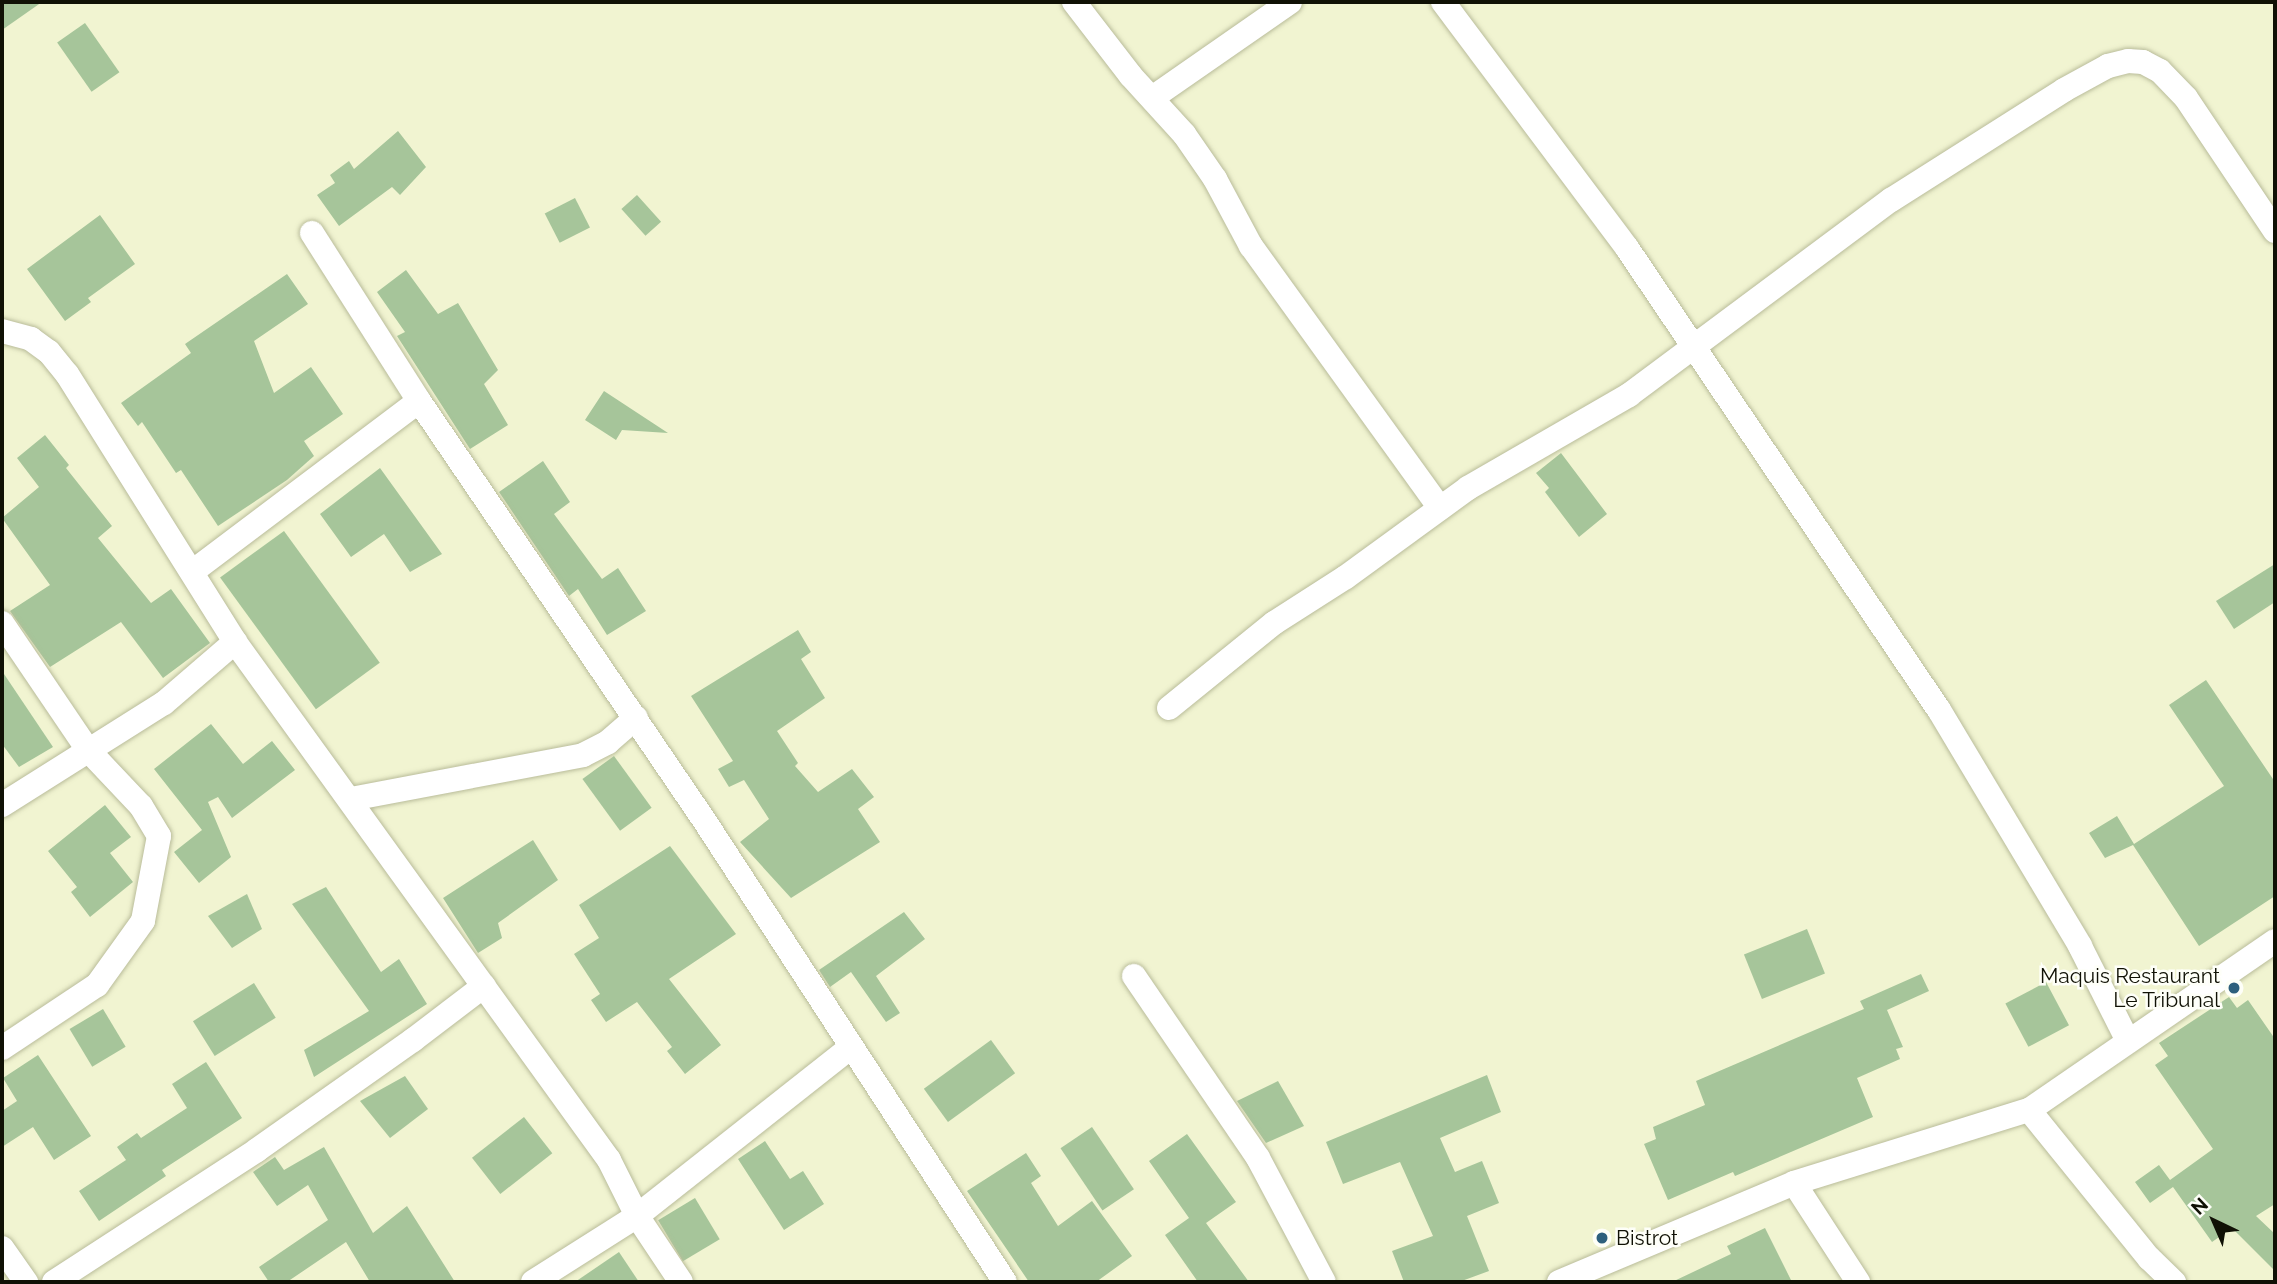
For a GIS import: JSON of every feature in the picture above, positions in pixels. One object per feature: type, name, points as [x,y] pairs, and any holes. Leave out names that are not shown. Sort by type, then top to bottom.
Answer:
[{"type":"street","points":[[1074,2],[1184,134],[1215,179],[1251,246],[1440,508]]},
{"type":"street","points":[[1152,98],[1290,2]]},
{"type":"street","points":[[1443,2],[1627,248],[1803,514],[1939,710],[2080,946],[2129,1041]]},
{"type":"street","points":[[1169,708],[1219,664],[1274,623],[1346,577],[1468,488],[1629,395],[1891,200],[2064,90],[2108,66],[2128,61],[2143,62],[2160,71],[2186,97],[2275,231]]},
{"type":"street","points":[[312,233],[419,401],[636,718],[1005,1282]]},
{"type":"street","points":[[2,331],[32,339],[49,352],[67,374],[235,642],[610,1160],[636,1216],[681,1282]]},
{"type":"street","points":[[192,572],[419,401]]},
{"type":"street","points":[[2,622],[88,750],[141,806],[159,836],[143,921],[97,985],[2,1048]]},
{"type":"street","points":[[2,805],[164,703],[235,642]]},
{"type":"street","points":[[351,799],[583,755],[608,743],[636,718]]},
{"type":"street","points":[[1559,1282],[1794,1183],[2029,1110],[2275,941]]},
{"type":"street","points":[[1134,976],[1258,1158],[1324,1282]]},
{"type":"street","points":[[54,1282],[257,1150],[413,1040],[484,986]]},
{"type":"street","points":[[533,1282],[636,1216],[851,1047]]},
{"type":"street","points":[[2029,1110],[2149,1258],[2174,1282]]},
{"type":"street","points":[[1794,1183],[1858,1282]]},
{"type":"street","points":[[2,1248],[26,1282]]},
{"type":"building","points":[[2,2],[42,2],[2,30]]},
{"type":"building","points":[[85,23],[119,72],[92,92],[57,43]]},
{"type":"building","points":[[398,131],[426,167],[400,195],[392,187],[339,226],[317,195],[335,183],[330,175],[349,161],[354,169]]},
{"type":"building","points":[[637,195],[661,222],[645,236],[621,209]]},
{"type":"building","points":[[575,198],[590,227],[560,243],[545,213]]},
{"type":"building","points":[[100,215],[135,264],[88,298],[91,302],[65,321],[27,269]]},
{"type":"building","points":[[406,270],[438,314],[458,303],[498,370],[484,384],[508,425],[470,449],[397,336],[405,332],[377,292]]},
{"type":"building","points":[[287,274],[308,304],[254,341],[274,393],[311,367],[343,414],[304,441],[314,456],[287,480],[218,526],[181,470],[176,473],[142,422],[138,426],[121,403],[191,353],[185,344]]},
{"type":"building","points":[[604,391],[668,433],[622,430],[616,440],[585,420]]},
{"type":"building","points":[[45,435],[69,465],[66,468],[112,526],[98,538],[151,603],[171,589],[210,643],[163,678],[121,622],[50,667],[10,611],[50,585],[2,518],[39,487],[17,458]]},
{"type":"building","points":[[1561,453],[1607,514],[1579,537],[1545,492],[1549,488],[1536,473]]},
{"type":"building","points":[[543,461],[570,502],[554,514],[602,579],[618,568],[646,611],[607,635],[578,589],[569,596],[499,492]]},
{"type":"building","points":[[380,468],[442,554],[410,572],[384,534],[351,557],[320,514]]},
{"type":"building","points":[[284,531],[380,663],[316,709],[220,577]]},
{"type":"building","points":[[2275,564],[2275,602],[2234,629],[2216,601]]},
{"type":"building","points":[[798,630],[811,652],[801,659],[825,698],[777,731],[798,763],[795,766],[818,792],[852,769],[874,797],[858,809],[880,842],[791,898],[740,842],[769,819],[744,780],[729,787],[718,769],[733,761],[691,696]]},
{"type":"building","points":[[2,671],[53,747],[19,767],[2,744]]},
{"type":"building","points":[[2206,680],[2275,782],[2275,896],[2199,946],[2133,845],[2105,858],[2089,833],[2117,816],[2134,844],[2224,786],[2169,705]]},
{"type":"building","points":[[211,724],[243,764],[272,741],[295,770],[232,818],[218,797],[208,802],[231,857],[199,883],[174,852],[202,830],[154,769]]},
{"type":"building","points":[[614,756],[652,808],[620,831],[582,779]]},
{"type":"building","points":[[105,805],[131,837],[110,853],[133,882],[90,917],[71,892],[77,887],[48,851]]},
{"type":"building","points":[[533,840],[558,880],[498,923],[502,938],[478,953],[443,898]]},
{"type":"building","points":[[670,846],[736,934],[669,979],[721,1045],[685,1074],[667,1051],[672,1047],[637,1002],[606,1022],[591,1000],[600,994],[574,954],[599,938],[579,905]]},
{"type":"building","points":[[326,887],[381,972],[399,959],[427,1004],[314,1077],[304,1050],[369,1011],[292,904]]},
{"type":"building","points":[[247,894],[262,929],[232,948],[208,916]]},
{"type":"building","points":[[904,912],[925,939],[876,976],[900,1013],[886,1022],[851,972],[830,987],[819,970]]},
{"type":"building","points":[[1807,929],[1825,974],[1762,999],[1744,954]]},
{"type":"building","points":[[1921,974],[1929,991],[1887,1010],[1903,1047],[1896,1049],[1900,1059],[1857,1078],[1873,1117],[1735,1176],[1733,1172],[1668,1200],[1644,1144],[1656,1139],[1653,1127],[1705,1105],[1696,1081],[1864,1009],[1860,1001]]},
{"type":"building","points":[[2046,982],[2069,1025],[2028,1047],[2005,1004]]},
{"type":"building","points":[[254,983],[276,1018],[215,1056],[193,1021]]},
{"type":"building","points":[[2229,997],[2237,1008],[2248,1000],[2275,1039],[2275,1204],[2256,1216],[2275,1234],[2275,1271],[2232,1228],[2212,1242],[2173,1187],[2150,1203],[2135,1182],[2159,1165],[2170,1180],[2213,1149],[2155,1065],[2168,1056],[2159,1043]]},
{"type":"building","points":[[103,1009],[126,1047],[92,1067],[70,1029]]},
{"type":"building","points":[[991,1040],[1015,1073],[948,1122],[924,1089]]},
{"type":"building","points":[[38,1055],[91,1136],[54,1160],[33,1127],[2,1147],[2,1111],[17,1101],[3,1078]]},
{"type":"building","points":[[206,1062],[242,1118],[162,1170],[166,1176],[99,1221],[79,1191],[126,1160],[117,1147],[137,1133],[141,1138],[187,1108],[172,1084]]},
{"type":"building","points":[[1487,1075],[1501,1112],[1440,1138],[1455,1172],[1482,1161],[1499,1203],[1467,1216],[1489,1271],[1459,1282],[1404,1282],[1392,1251],[1433,1236],[1400,1162],[1343,1184],[1326,1142]]},
{"type":"building","points":[[405,1076],[428,1109],[390,1138],[360,1101]]},
{"type":"building","points":[[1278,1081],[1304,1126],[1266,1143],[1237,1101]]},
{"type":"building","points":[[524,1117],[552,1153],[500,1194],[472,1158]]},
{"type":"building","points":[[1092,1127],[1134,1189],[1102,1210],[1060,1148]]},
{"type":"building","points":[[1187,1134],[1236,1202],[1206,1223],[1249,1282],[1198,1282],[1165,1235],[1189,1218],[1149,1161]]},
{"type":"building","points":[[765,1141],[790,1179],[803,1171],[824,1204],[784,1230],[738,1159]]},
{"type":"building","points":[[324,1147],[373,1233],[407,1206],[455,1282],[370,1282],[346,1242],[287,1282],[269,1282],[259,1267],[328,1220],[308,1185],[277,1206],[253,1172],[275,1157],[284,1170]]},
{"type":"building","points":[[1026,1153],[1041,1176],[1031,1183],[1058,1226],[1092,1201],[1132,1256],[1096,1282],[1029,1282],[967,1191]]},
{"type":"building","points":[[695,1198],[720,1239],[683,1261],[658,1220]]},
{"type":"building","points":[[1765,1228],[1792,1282],[1672,1282],[1731,1254],[1727,1246]]},
{"type":"building","points":[[619,1252],[639,1282],[575,1282]]},
{"type":"place","name":"Maquis Restaurant Le Tribunal","points":[[2234,988]]},
{"type":"place","name":"Bistrot","points":[[1602,1238]]}]
